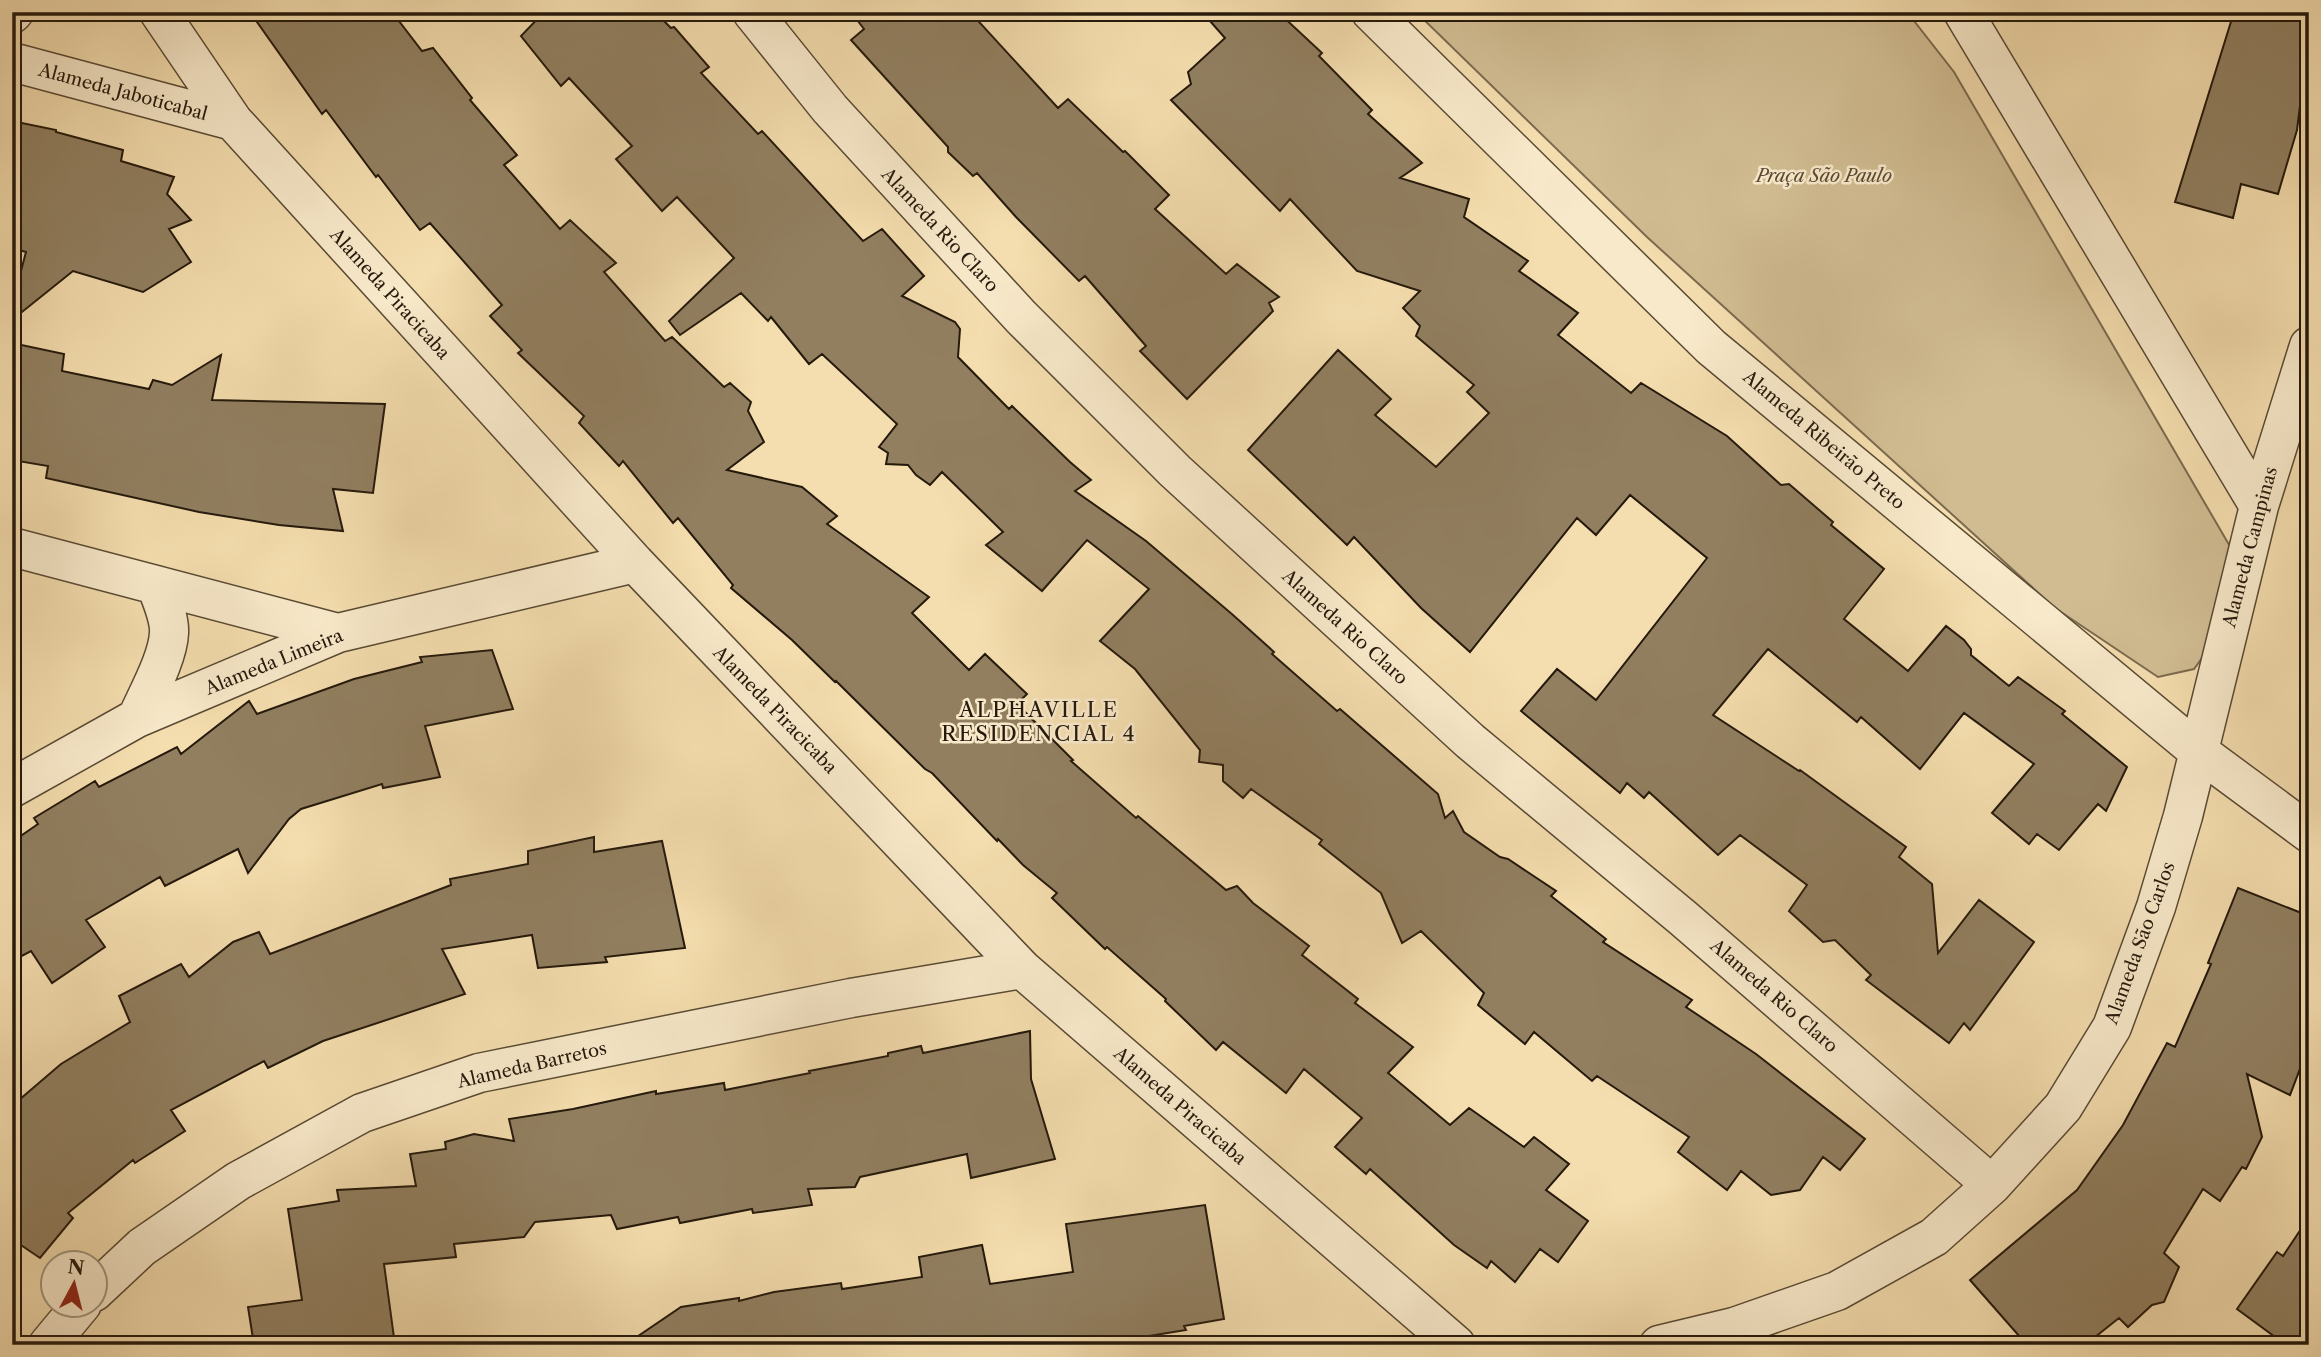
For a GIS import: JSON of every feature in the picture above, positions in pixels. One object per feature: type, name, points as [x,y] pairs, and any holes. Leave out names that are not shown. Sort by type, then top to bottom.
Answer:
[{"type":"street","name":"Alameda Piracicaba","points":[[159,12],[233,121],[635,563],[1022,970],[1456,1345]]},
{"type":"street","name":"Alameda Rio Claro","points":[[752,12],[830,109],[1021,317],[1175,471],[1470,741],[1683,918],[1992,1185]]},
{"type":"street","name":"Alameda Ribeirão Preto","points":[[1371,12],[1711,347],[2199,751],[2309,833]]},
{"type":"street","points":[[1963,12],[2259,506]]},
{"type":"street","name":"Alameda Jaboticabal","points":[[12,62],[233,121]]},
{"type":"street","name":"Alameda Campinas","points":[[2199,751],[2259,506],[2309,346]]},
{"type":"street","points":[[12,547],[338,633]]},
{"type":"street","name":"Alameda Limeira","points":[[12,788],[137,718],[338,633],[635,563]]},
{"type":"street","points":[[137,718],[160,665],[169,633],[156,584]]},
{"type":"street","name":"Alameda São Carlos","points":[[1659,1345],[1734,1327],[1837,1291],[1934,1237],[1992,1185],[2063,1107],[2112,1027],[2156,907],[2199,751]]},
{"type":"street","name":"Alameda Barretos","points":[[108,1279],[142,1247],[238,1181],[375,1108],[479,1073],[851,998],[1022,970]]},
{"type":"street","points":[[48,1345],[70,1318]]},
{"type":"green space","name":"Praça São Paulo","points":[[1416,12],[1907,12],[1954,72],[2235,555],[2225,626],[2194,669],[2158,677],[2055,608],[1647,237]]},
{"type":"building","points":[[250,12],[392,12],[422,51],[433,48],[472,98],[470,100],[517,155],[504,165],[560,229],[570,220],[616,263],[604,272],[665,341],[672,337],[724,387],[730,383],[751,402],[748,411],[764,442],[727,470],[802,487],[837,516],[827,524],[929,597],[912,613],[969,670],[985,654],[1027,694],[1017,704],[1073,760],[1071,761],[1136,818],[1138,816],[1226,890],[1237,886],[1253,903],[1309,946],[1302,955],[1358,999],[1355,1003],[1413,1047],[1388,1073],[1450,1125],[1469,1108],[1524,1147],[1534,1137],[1569,1164],[1546,1190],[1588,1221],[1558,1262],[1540,1249],[1515,1282],[1491,1261],[1487,1268],[1454,1245],[1370,1169],[1366,1174],[1335,1147],[1362,1118],[1304,1069],[1286,1093],[1223,1042],[1216,1050],[1165,1001],[1166,999],[1107,947],[1105,949],[1052,898],[1057,893],[1023,865],[998,839],[997,841],[932,773],[836,681],[731,588],[733,585],[678,518],[673,523],[623,461],[619,466],[579,423],[584,416],[518,353],[522,350],[490,316],[502,305],[430,223],[420,230],[326,110],[322,114]]},
{"type":"building","points":[[544,12],[655,12],[671,28],[674,27],[709,67],[701,73],[758,134],[762,131],[863,241],[882,229],[924,276],[902,296],[955,322],[960,329],[958,357],[1009,409],[1012,406],[1091,480],[1075,491],[1146,541],[1233,615],[1274,652],[1272,654],[1337,711],[1340,709],[1438,794],[1445,818],[1453,811],[1464,832],[1556,891],[1551,896],[1606,939],[1603,942],[1692,1000],[1686,1007],[1756,1054],[1865,1139],[1840,1170],[1823,1157],[1800,1190],[1771,1195],[1741,1171],[1727,1190],[1678,1152],[1689,1137],[1597,1076],[1592,1081],[1534,1032],[1525,1044],[1478,1005],[1484,993],[1421,931],[1402,943],[1381,893],[1319,844],[1322,840],[1251,789],[1243,798],[1223,781],[1223,765],[1199,762],[1200,750],[1135,669],[1100,641],[1149,589],[1087,540],[1042,591],[986,545],[1003,532],[942,472],[930,485],[908,465],[886,464],[888,453],[879,447],[897,424],[822,354],[809,364],[771,317],[768,321],[741,293],[680,335],[669,321],[734,258],[677,197],[662,211],[616,159],[632,146],[569,78],[561,86],[521,36]]},
{"type":"building","points":[[851,12],[970,12],[1058,108],[1068,99],[1169,195],[1155,209],[1226,274],[1237,264],[1279,297],[1269,303],[1273,311],[1187,399],[1140,351],[1146,346],[1085,276],[1079,281],[977,173],[973,176],[948,152],[948,147],[851,40],[864,29]]},
{"type":"building","points":[[1202,12],[1278,12],[1322,53],[1319,56],[1372,110],[1368,114],[1422,163],[1400,178],[1469,199],[1464,217],[1528,261],[1519,271],[1578,313],[1558,335],[1631,393],[1641,383],[1727,436],[1781,485],[1789,484],[1833,522],[1831,525],[1884,569],[1844,619],[1908,671],[1946,626],[1964,640],[1971,649],[1971,655],[2009,686],[2018,677],[2065,711],[2062,714],[2127,767],[2106,811],[2098,804],[2059,850],[2037,834],[2029,844],[1992,813],[2034,764],[1964,713],[1920,769],[1861,717],[1857,722],[1768,649],[1713,715],[1800,770],[1906,847],[1899,857],[1932,884],[1938,953],[1979,900],[2034,942],[1970,1030],[1964,1023],[1949,1043],[1866,980],[1871,975],[1835,940],[1823,942],[1789,911],[1807,885],[1740,835],[1718,855],[1649,792],[1644,798],[1627,783],[1620,793],[1521,711],[1557,669],[1596,700],[1707,558],[1630,495],[1596,535],[1577,518],[1470,652],[1421,608],[1354,537],[1347,545],[1248,450],[1338,350],[1391,399],[1375,415],[1436,467],[1489,413],[1467,392],[1474,385],[1416,336],[1420,326],[1403,308],[1420,291],[1357,271],[1290,199],[1280,211],[1171,100],[1191,84],[1188,72],[1225,38]]},
{"type":"building","points":[[2234,12],[2292,12],[2309,17],[2309,76],[2304,74],[2297,130],[2278,194],[2241,184],[2233,218],[2175,202]]},
{"type":"building","points":[[12,121],[56,130],[123,150],[121,161],[174,177],[167,194],[191,220],[169,229],[191,262],[143,292],[73,271],[12,320],[12,305],[26,252],[12,248]]},
{"type":"building","points":[[12,343],[64,354],[62,371],[149,389],[153,380],[172,385],[221,355],[212,400],[385,404],[373,493],[333,489],[343,531],[279,525],[199,512],[46,478],[48,466],[12,460]]},
{"type":"building","points":[[492,650],[513,709],[425,726],[440,777],[383,788],[382,784],[301,809],[289,819],[248,873],[238,849],[165,886],[160,877],[86,920],[105,947],[52,983],[31,951],[12,961],[12,842],[38,824],[34,818],[95,781],[99,787],[177,747],[181,754],[249,701],[257,714],[354,679],[422,662],[420,657]]},
{"type":"building","points":[[594,837],[594,852],[662,841],[685,948],[605,957],[607,962],[538,968],[532,935],[442,949],[465,994],[323,1041],[268,1068],[264,1061],[171,1110],[185,1131],[135,1163],[133,1160],[68,1213],[73,1218],[48,1248],[38,1248],[38,1257],[12,1239],[12,1106],[61,1064],[130,1022],[119,996],[181,964],[189,977],[233,942],[259,932],[270,954],[451,885],[450,879],[528,864],[528,851]]},
{"type":"building","points":[[2238,888],[2309,916],[2309,1057],[2303,1061],[2290,1095],[2247,1074],[2262,1137],[2246,1169],[2242,1167],[2220,1201],[2203,1189],[2164,1253],[2179,1267],[2164,1302],[2152,1305],[2128,1327],[2119,1318],[2085,1345],[2027,1345],[1970,1280],[2077,1190],[2123,1125],[2167,1043],[2175,1047],[2211,964],[2208,963]]},
{"type":"building","points":[[1030,1031],[1031,1079],[1055,1159],[971,1178],[967,1154],[860,1177],[855,1187],[808,1189],[812,1205],[753,1213],[752,1209],[680,1223],[678,1217],[617,1229],[611,1215],[535,1222],[524,1237],[454,1244],[456,1257],[384,1264],[395,1345],[254,1345],[248,1307],[302,1300],[288,1209],[339,1201],[337,1190],[416,1186],[410,1154],[446,1149],[445,1142],[474,1134],[514,1141],[509,1119],[573,1109],[656,1091],[656,1094],[724,1083],[725,1090],[888,1056],[888,1053],[921,1046],[923,1053]]},
{"type":"building","points":[[1205,1205],[1224,1319],[1184,1326],[1186,1330],[1124,1340],[1125,1345],[625,1345],[681,1307],[739,1298],[739,1301],[774,1292],[841,1283],[842,1289],[922,1277],[919,1257],[982,1245],[990,1284],[1073,1272],[1066,1224]]},
{"type":"building","points":[[2309,1217],[2309,1345],[2286,1345],[2237,1309],[2277,1252],[2283,1256]]},
{"type":"district","name":"ALPHAVILLE RESIDENCIAL 4","points":[[1039,722]]}]
